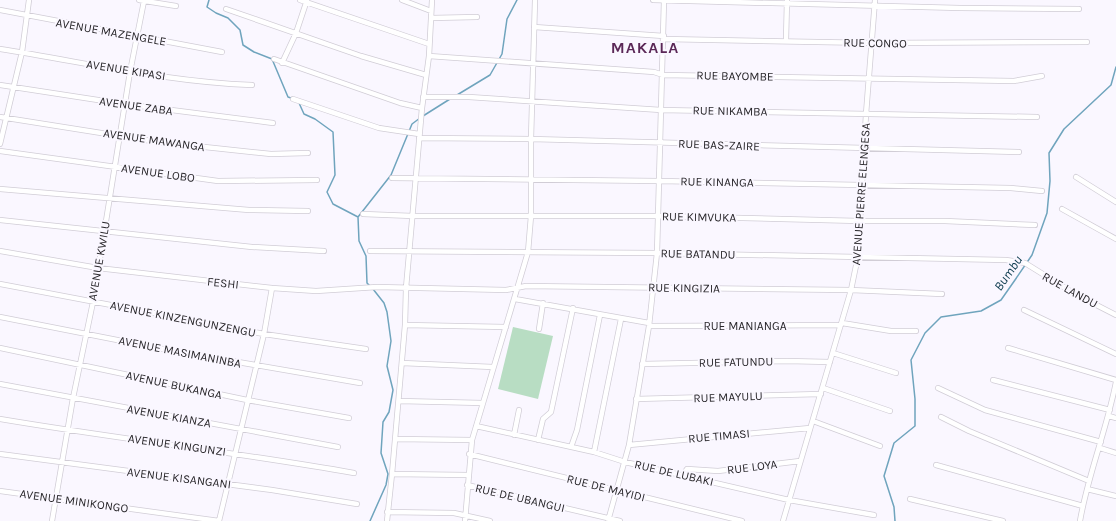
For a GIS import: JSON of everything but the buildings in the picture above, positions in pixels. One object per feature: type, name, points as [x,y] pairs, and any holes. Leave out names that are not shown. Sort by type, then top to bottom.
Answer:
[{"type":"street","points":[[0,144],[22,52],[29,0]]},
{"type":"street","points":[[300,0],[307,1],[429,44]]},
{"type":"street","points":[[402,0],[431,11]]},
{"type":"street","points":[[386,521],[399,401],[405,325],[406,288],[419,136],[429,56],[432,0]]},
{"type":"street","points":[[465,521],[469,454],[472,440],[528,252],[531,216],[531,139],[535,64],[535,0]]},
{"type":"street","points":[[653,0],[787,2],[875,6],[1079,9]]},
{"type":"street","name":"AVENUE PIERRE ELENGESA","points":[[783,521],[851,290],[858,256],[866,114],[873,43],[875,0]]},
{"type":"street","points":[[142,1],[176,6]]},
{"type":"street","name":"AVENUE KWILU","points":[[52,521],[67,430],[93,302],[110,198],[118,136],[142,1]]},
{"type":"street","points":[[282,63],[296,33],[307,1]]},
{"type":"street","points":[[609,519],[629,445],[649,324],[657,253],[664,1]]},
{"type":"street","points":[[786,40],[787,2]]},
{"type":"street","points":[[226,9],[361,56],[426,75]]},
{"type":"street","name":"AVENUE MAZENGELE","points":[[0,10],[222,52]]},
{"type":"street","points":[[430,18],[477,17]]},
{"type":"street","name":"RUE CONGO","points":[[534,28],[664,38],[873,43],[1087,42]]},
{"type":"street","name":"AVENUE KIPASI","points":[[0,49],[130,72],[211,83],[252,85]]},
{"type":"street","name":"RUE BAYOMBE","points":[[429,56],[654,72],[662,75],[1014,81],[1042,76]]},
{"type":"street","points":[[274,59],[400,103],[422,108]]},
{"type":"street","name":"AVENUE ZABA","points":[[0,85],[124,104],[273,123]]},
{"type":"street","name":"RUE NIKAMBA","points":[[423,97],[469,97],[661,110],[1037,117]]},
{"type":"street","name":"RUE BAS-ZAIRE","points":[[293,98],[379,128],[419,136],[864,150],[1019,152]]},
{"type":"street","name":"AVENUE MAWANGA","points":[[0,117],[118,136],[259,153],[280,155],[308,153]]},
{"type":"street","name":"AVENUE LOBO","points":[[0,151],[218,181],[316,180]]},
{"type":"street","points":[[1076,177],[1116,202]]},
{"type":"street","name":"RUE KINANGA","points":[[392,178],[863,185],[1011,188],[1042,191]]},
{"type":"street","points":[[0,189],[249,210],[308,211]]},
{"type":"street","points":[[1062,209],[1116,239]]},
{"type":"street","name":"RUE KIMVUKA","points":[[363,214],[413,216],[658,216],[860,221],[945,221],[1035,225]]},
{"type":"street","points":[[0,220],[105,230],[252,247],[324,251]]},
{"type":"street","name":"FESHI","points":[[0,251],[98,268],[272,288],[316,291],[406,288]]},
{"type":"street","name":"RUE BATANDU","points":[[370,251],[858,256],[985,259],[1026,264]]},
{"type":"street","name":"RUE LANDU","points":[[1026,264],[1075,294],[1116,315]]},
{"type":"street","name":"AVENUE KINZENGUNZENGU","points":[[0,284],[264,334],[366,349]]},
{"type":"street","name":"RUE KINGIZIA","points":[[406,288],[506,290],[526,286],[851,290],[942,294]]},
{"type":"street","points":[[219,521],[239,429],[264,334],[272,288]]},
{"type":"street","name":"RUE MANIANGA","points":[[515,299],[573,308],[600,315],[649,324],[841,324],[891,331],[916,331]]},
{"type":"street","points":[[539,329],[544,303]]},
{"type":"street","points":[[538,440],[543,420],[551,412],[573,308]]},
{"type":"street","points":[[1024,310],[1050,324],[1116,354]]},
{"type":"street","points":[[571,447],[577,430],[600,315]]},
{"type":"street","name":"AVENUE MASIMANINBA","points":[[0,317],[255,366],[360,383]]},
{"type":"street","points":[[594,452],[620,319]]},
{"type":"street","points":[[405,325],[506,327]]},
{"type":"street","name":"AVENUE BUKANGA","points":[[0,348],[247,400],[349,418]]},
{"type":"street","points":[[1008,348],[1116,381],[1109,416],[1087,489],[1080,521]]},
{"type":"street","points":[[833,352],[896,373]]},
{"type":"street","name":"RUE FATUNDU","points":[[642,364],[787,360],[830,362]]},
{"type":"street","points":[[402,363],[493,367]]},
{"type":"street","points":[[993,380],[1110,410]]},
{"type":"street","name":"AVENUE KIANZA","points":[[0,384],[338,447]]},
{"type":"street","points":[[823,388],[890,411]]},
{"type":"street","points":[[938,388],[985,410],[1101,442]]},
{"type":"street","name":"RUE MAYULU","points":[[636,399],[821,394]]},
{"type":"street","points":[[399,401],[483,403]]},
{"type":"street","points":[[514,434],[519,410]]},
{"type":"street","points":[[1109,416],[1116,418]]},
{"type":"street","points":[[941,417],[969,431],[1089,482]]},
{"type":"street","name":"AVENUE KINGUNZI","points":[[0,419],[67,430],[234,452],[354,473]]},
{"type":"street","points":[[813,421],[880,446]]},
{"type":"street","name":"RUE DE LUBAKI","points":[[476,426],[594,452],[625,462],[789,500],[874,515]]},
{"type":"street","name":"RUE TIMASI","points":[[629,445],[810,428]]},
{"type":"street","points":[[395,439],[472,440]]},
{"type":"street","points":[[1100,448],[1116,452]]},
{"type":"street","name":"AVENUE KISANGANI","points":[[0,454],[228,484],[358,504]]},
{"type":"street","name":"RUE DE MAYIDI","points":[[469,454],[742,521]]},
{"type":"street","name":"RUE LOYA","points":[[683,475],[687,469],[718,471],[800,461]]},
{"type":"street","points":[[936,465],[1083,506]]},
{"type":"street","points":[[392,474],[468,475]]},
{"type":"street","name":"RUE DE UBANGUI","points":[[467,486],[620,521]]},
{"type":"street","points":[[1087,489],[1116,496]]},
{"type":"street","name":"AVENUE MINIKONGO","points":[[0,491],[219,521]]},
{"type":"street","points":[[910,499],[1003,521]]},
{"type":"street","points":[[387,512],[454,513],[490,521]]},
{"type":"green space","points":[[513,327],[553,336],[538,399],[498,389]]},
{"type":"waterway","points":[[209,0],[207,7],[228,18],[240,30],[243,45],[254,52],[272,59],[288,97],[291,98]]},
{"type":"waterway","points":[[457,95],[490,75],[502,54],[507,19],[517,0]]},
{"type":"waterway","name":"Bumbu","points":[[895,521],[894,507],[884,476],[894,443],[915,426],[915,399],[911,360],[925,333],[941,317],[981,311],[1001,300],[1015,280],[1032,255],[1047,213],[1050,181],[1049,153],[1064,129],[1111,85],[1116,67]]},
{"type":"waterway","points":[[423,116],[450,99]]},
{"type":"waterway","points":[[299,103],[304,114],[315,119],[333,132],[335,175],[327,192],[333,204],[358,217]]},
{"type":"waterway","points":[[370,286],[367,283],[366,256],[359,241],[358,217],[391,175],[412,124],[420,118]]},
{"type":"waterway","points":[[370,521],[386,485],[388,474],[381,453],[383,422],[389,412],[393,390],[387,366],[391,341],[387,312],[384,303],[373,289]]},
{"type":"district","name":"MAKALA","points":[[645,47]]}]
